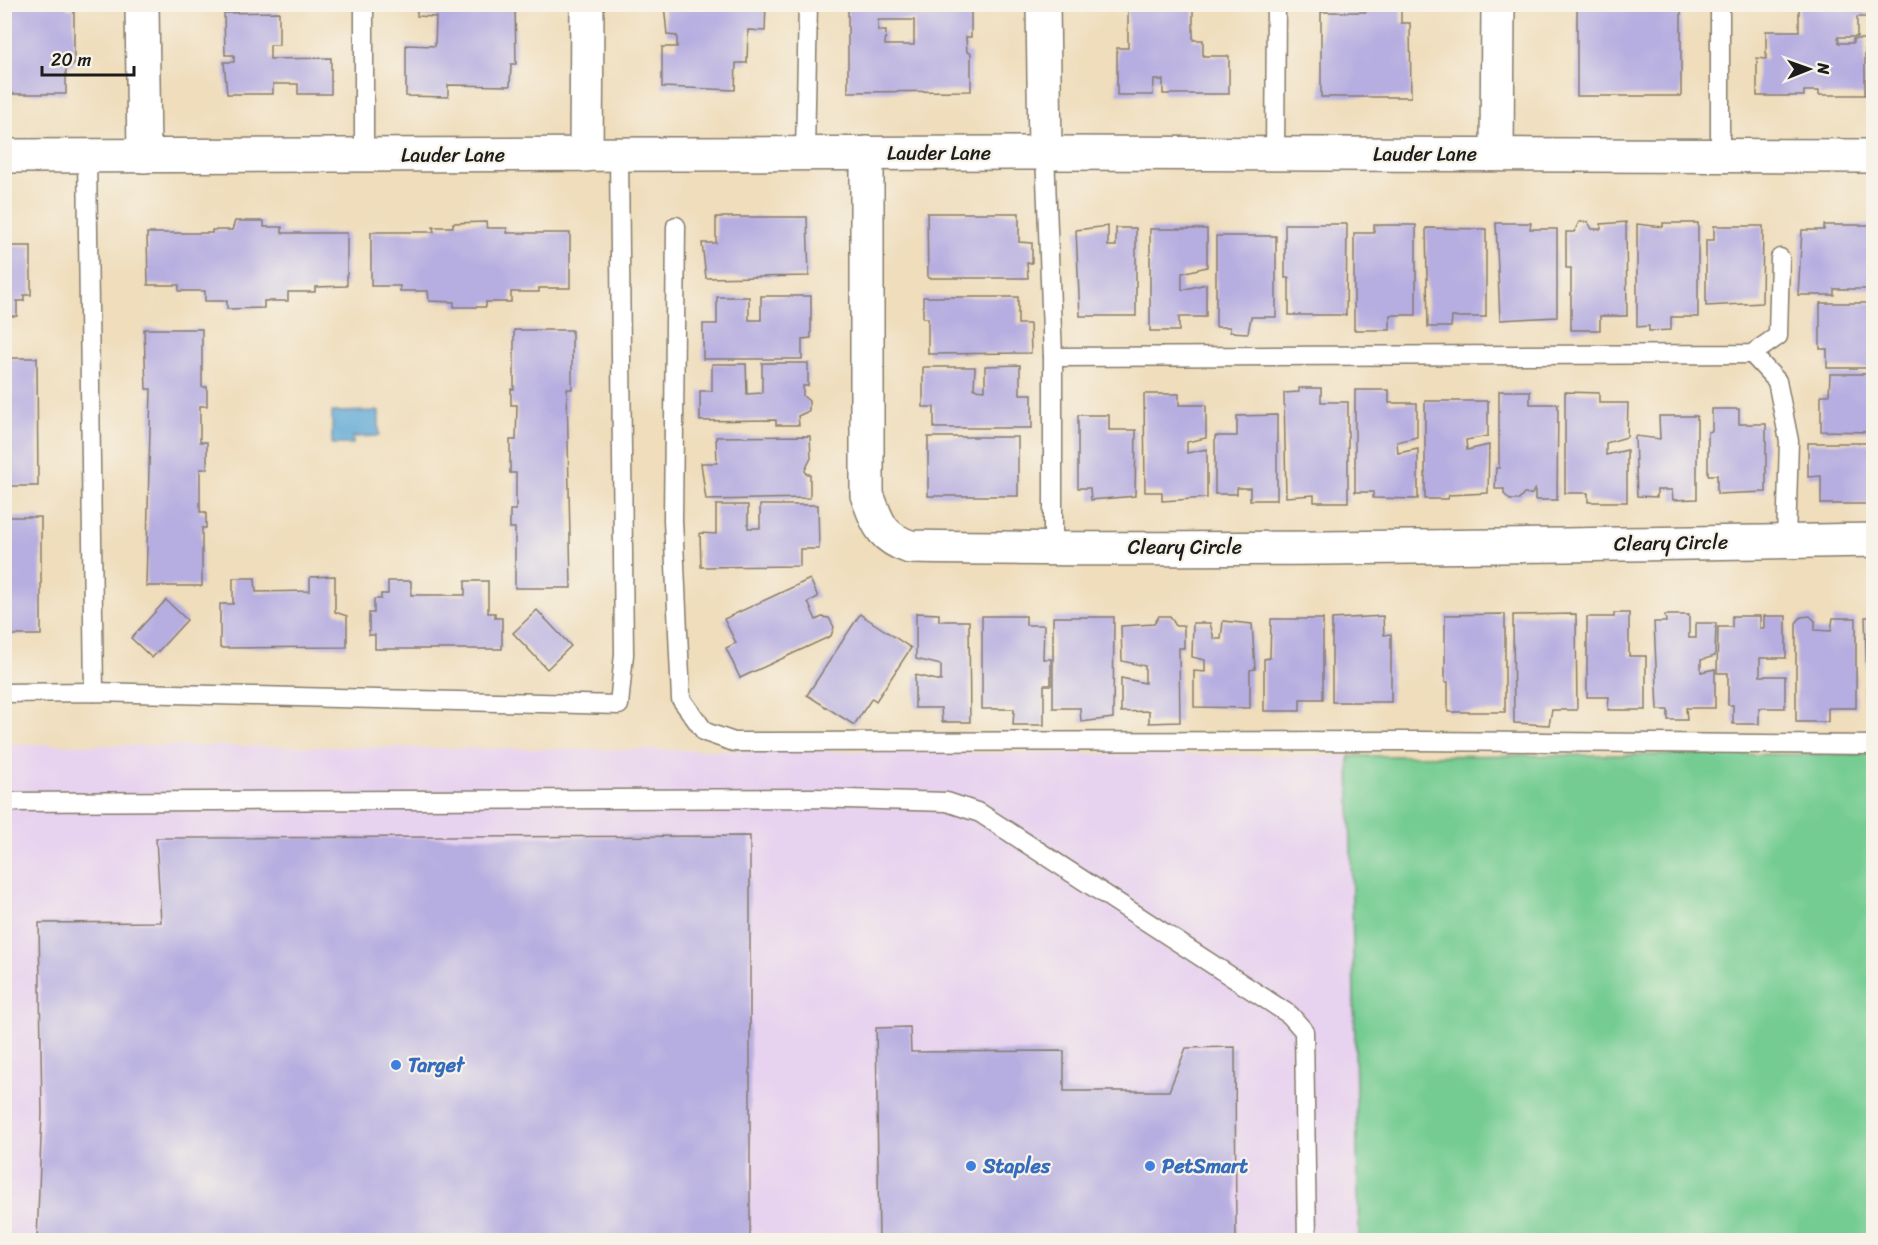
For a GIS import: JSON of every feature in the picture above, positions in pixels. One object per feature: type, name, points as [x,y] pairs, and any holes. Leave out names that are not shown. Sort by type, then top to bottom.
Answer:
[{"type":"street","points":[[142,4],[144,156]]},
{"type":"street","points":[[586,155],[587,4]]},
{"type":"street","points":[[1043,4],[1045,153]]},
{"type":"street","points":[[1497,154],[1498,4]]},
{"type":"street","name":"Cleary Circle","points":[[867,153],[867,495],[880,527],[892,541],[910,546],[1053,548],[1504,546],[1874,540]]},
{"type":"street","name":"Lauder Lane","points":[[4,156],[1045,153],[1874,156]]},
{"type":"lane","points":[[364,4],[364,155]]},
{"type":"lane","points":[[805,153],[808,4]]},
{"type":"lane","points":[[1275,155],[1276,4]]},
{"type":"lane","points":[[1720,4],[1720,157]]},
{"type":"lane","points":[[1045,153],[1053,357],[1053,548]]},
{"type":"lane","points":[[4,693],[94,692],[619,705],[624,654],[619,155]]},
{"type":"lane","points":[[87,156],[94,692]]},
{"type":"lane","points":[[676,226],[673,520],[681,699],[705,732],[734,742],[1419,741],[1874,744]]},
{"type":"lane","points":[[1053,357],[1752,354],[1778,336],[1780,258]]},
{"type":"lane","points":[[1752,354],[1777,381],[1789,441],[1786,541]]},
{"type":"lane","points":[[4,802],[814,798],[947,802],[964,807],[980,813],[1280,1009],[1304,1031],[1307,1240]]},
{"type":"shaded area","points":[[5,744],[1349,756],[1359,1240],[5,1240]]},
{"type":"green space","points":[[1873,754],[1873,1240],[1359,1240],[1349,756]]},
{"type":"water","points":[[379,411],[379,436],[353,437],[353,444],[332,444],[332,412]]},
{"type":"building","points":[[4,4],[67,4],[67,9],[74,9],[74,65],[66,66],[66,94],[4,94]]},
{"type":"building","points":[[417,4],[515,6],[516,64],[511,64],[510,86],[448,85],[448,97],[406,96],[406,45],[435,46],[436,17],[417,16]]},
{"type":"building","points":[[664,4],[766,4],[765,31],[748,30],[747,63],[736,63],[735,90],[662,87],[662,47],[677,47],[677,36],[667,35]]},
{"type":"building","points":[[848,4],[971,4],[971,37],[966,37],[967,52],[971,53],[971,91],[848,92]],"holes":[[[878,20],[914,20],[914,45],[885,45],[886,31],[878,31]]]},
{"type":"building","points":[[1366,4],[1401,4],[1401,23],[1410,23],[1411,97],[1321,97],[1321,12],[1366,12]]},
{"type":"building","points":[[1577,4],[1681,4],[1681,96],[1577,96]]},
{"type":"building","points":[[1799,4],[1866,4],[1866,17],[1857,17],[1857,37],[1838,37],[1839,43],[1853,43],[1853,39],[1865,39],[1865,95],[1819,95],[1819,91],[1804,91],[1804,96],[1757,96],[1757,58],[1766,59],[1766,31],[1799,31]]},
{"type":"building","points":[[1128,8],[1193,8],[1193,40],[1203,40],[1203,56],[1229,56],[1229,94],[1163,94],[1163,80],[1154,80],[1153,95],[1117,95],[1117,48],[1128,48]]},
{"type":"building","points":[[279,12],[279,45],[270,45],[270,59],[331,58],[331,94],[298,94],[298,84],[273,84],[273,94],[227,94],[224,62],[234,62],[234,55],[225,55],[224,13]]},
{"type":"building","points":[[927,213],[1019,213],[1019,242],[1032,243],[1032,263],[1027,263],[1028,278],[928,278]]},
{"type":"building","points":[[716,217],[807,217],[809,276],[706,278],[702,243],[716,243]]},
{"type":"building","points":[[235,221],[264,221],[264,227],[282,227],[282,233],[347,233],[347,286],[315,287],[315,292],[288,292],[288,301],[264,301],[264,308],[227,309],[227,301],[205,301],[205,291],[179,291],[179,285],[148,285],[147,233],[212,233],[212,230],[232,230]]},
{"type":"building","points":[[486,222],[487,228],[507,228],[507,233],[570,233],[570,288],[539,288],[539,292],[511,292],[511,302],[486,302],[486,307],[454,307],[454,302],[429,301],[428,291],[400,291],[400,286],[371,286],[371,232],[434,232],[433,227],[453,227],[453,223]]},
{"type":"building","points":[[1579,222],[1588,222],[1592,229],[1601,229],[1601,224],[1626,222],[1627,316],[1600,316],[1600,330],[1571,330],[1571,268],[1566,268],[1566,232],[1574,232]]},
{"type":"building","points":[[1496,223],[1531,223],[1530,229],[1557,229],[1557,317],[1500,320]]},
{"type":"building","points":[[1663,223],[1698,223],[1698,317],[1671,317],[1671,330],[1649,331],[1649,326],[1637,327],[1637,224],[1663,227]]},
{"type":"building","points":[[1285,224],[1347,224],[1346,315],[1289,315],[1289,278],[1285,278]]},
{"type":"building","points":[[1374,225],[1416,225],[1416,315],[1390,315],[1390,330],[1354,330],[1354,233],[1374,233]]},
{"type":"building","points":[[1824,225],[1874,225],[1874,289],[1834,289],[1834,295],[1798,295],[1802,230],[1824,230]]},
{"type":"building","points":[[1108,226],[1108,246],[1116,246],[1116,228],[1136,228],[1136,316],[1080,316],[1076,230]]},
{"type":"building","points":[[1714,226],[1763,226],[1762,303],[1706,306],[1706,240],[1714,240]]},
{"type":"building","points":[[1426,228],[1486,229],[1486,317],[1452,317],[1451,327],[1428,327]]},
{"type":"building","points":[[1150,229],[1207,229],[1207,267],[1182,273],[1182,290],[1206,284],[1206,317],[1179,317],[1179,331],[1150,331]]},
{"type":"building","points":[[1216,236],[1276,236],[1276,317],[1251,317],[1248,333],[1230,332],[1230,327],[1216,327]]},
{"type":"building","points":[[4,246],[31,246],[31,295],[24,295],[24,301],[17,301],[17,316],[4,316]]},
{"type":"building","points":[[761,296],[811,296],[811,338],[802,339],[802,359],[703,359],[703,324],[717,324],[717,297],[749,297],[749,320],[761,320]]},
{"type":"building","points":[[923,297],[1018,297],[1018,324],[1030,324],[1031,353],[928,354],[928,318],[923,318]]},
{"type":"building","points":[[1820,303],[1874,303],[1874,368],[1827,368],[1827,349],[1820,349]]},
{"type":"building","points":[[144,329],[202,329],[202,387],[207,387],[207,406],[200,406],[200,442],[207,442],[207,469],[200,469],[200,512],[206,512],[206,528],[202,528],[202,586],[146,586],[151,389],[146,389]]},
{"type":"building","points":[[514,330],[572,330],[572,389],[567,389],[571,588],[515,588],[515,528],[510,528],[510,510],[516,510],[516,473],[510,473],[510,440],[516,440],[517,405],[511,405],[511,389],[514,389]]},
{"type":"building","points":[[4,358],[37,358],[38,486],[4,486]]},
{"type":"building","points":[[762,363],[808,363],[808,386],[803,386],[803,396],[809,401],[809,411],[798,416],[799,425],[776,425],[776,420],[700,421],[700,391],[712,391],[712,364],[746,364],[747,394],[762,393]]},
{"type":"building","points":[[1020,365],[1020,394],[1032,394],[1032,428],[934,428],[934,407],[923,407],[923,367],[975,367],[974,389],[985,390],[985,366]]},
{"type":"building","points":[[1830,374],[1870,374],[1870,393],[1874,393],[1872,432],[1821,431],[1821,395],[1829,395]]},
{"type":"building","points":[[1299,388],[1321,388],[1321,402],[1348,402],[1348,502],[1314,502],[1314,495],[1286,497],[1284,393],[1299,392]]},
{"type":"building","points":[[1355,390],[1389,390],[1389,403],[1417,403],[1417,437],[1397,442],[1398,453],[1418,449],[1418,499],[1373,498],[1373,492],[1355,492]]},
{"type":"building","points":[[1499,391],[1530,391],[1530,404],[1558,404],[1557,500],[1535,500],[1535,488],[1532,494],[1524,494],[1519,500],[1510,500],[1504,494],[1504,489],[1495,489],[1496,468],[1499,468]]},
{"type":"building","points":[[1565,392],[1599,393],[1599,403],[1628,403],[1627,437],[1606,443],[1606,455],[1627,450],[1627,502],[1588,502],[1588,493],[1565,493]]},
{"type":"building","points":[[1144,394],[1179,394],[1179,405],[1206,405],[1206,438],[1187,442],[1187,453],[1207,449],[1207,498],[1162,501],[1162,492],[1145,492]]},
{"type":"building","points":[[1425,401],[1488,401],[1488,436],[1466,440],[1467,450],[1489,445],[1488,493],[1449,495],[1448,499],[1425,499]]},
{"type":"building","points":[[1712,409],[1739,409],[1739,424],[1766,424],[1766,492],[1717,494],[1717,475],[1708,475],[1708,432],[1712,431]]},
{"type":"building","points":[[1078,415],[1109,415],[1109,430],[1136,430],[1135,496],[1091,500],[1090,488],[1078,488]]},
{"type":"building","points":[[1277,415],[1277,500],[1250,500],[1250,488],[1237,488],[1237,494],[1215,494],[1215,436],[1237,436],[1237,416]]},
{"type":"building","points":[[1659,416],[1697,416],[1697,499],[1673,500],[1672,490],[1657,490],[1657,497],[1637,496],[1635,436],[1660,439]]},
{"type":"building","points":[[810,436],[811,458],[805,470],[806,474],[810,474],[810,498],[706,500],[701,463],[717,463],[716,437]]},
{"type":"building","points":[[928,437],[1018,437],[1018,496],[928,496]]},
{"type":"building","points":[[1808,443],[1874,443],[1874,504],[1821,504],[1821,476],[1808,477]]},
{"type":"building","points":[[716,505],[748,505],[748,528],[760,528],[760,505],[818,505],[819,549],[800,549],[800,566],[701,567],[700,533],[716,534]]},
{"type":"building","points":[[4,517],[41,517],[41,635],[4,635]]},
{"type":"building","points":[[335,576],[335,612],[347,616],[347,647],[220,648],[220,604],[233,604],[233,578],[255,578],[256,592],[310,591],[310,577]]},
{"type":"building","points":[[810,579],[818,597],[808,602],[816,620],[822,617],[829,618],[834,627],[831,636],[740,678],[726,648],[736,643],[724,619]]},
{"type":"building","points":[[388,581],[411,581],[411,595],[465,595],[465,581],[488,581],[488,613],[495,613],[495,618],[502,618],[502,649],[375,649],[375,635],[369,635],[369,613],[374,613],[374,599],[381,599],[381,594],[388,594]]},
{"type":"building","points":[[166,600],[187,620],[152,658],[131,638]]},
{"type":"building","points":[[537,610],[571,646],[547,669],[513,633]]},
{"type":"building","points":[[916,613],[939,614],[939,621],[969,621],[970,722],[942,722],[941,708],[915,708],[915,675],[941,681],[941,665],[916,659]]},
{"type":"building","points":[[1614,613],[1629,613],[1629,656],[1646,656],[1646,710],[1608,710],[1609,697],[1587,697],[1587,617],[1614,617]]},
{"type":"building","points":[[860,614],[911,648],[876,701],[872,698],[854,725],[807,695]]},
{"type":"building","points":[[1505,614],[1505,712],[1448,712],[1448,682],[1445,682],[1445,615]]},
{"type":"building","points":[[1576,614],[1577,710],[1552,710],[1549,725],[1514,723],[1513,615]]},
{"type":"building","points":[[1665,615],[1689,615],[1689,638],[1696,638],[1696,623],[1716,623],[1715,656],[1701,660],[1701,672],[1715,669],[1715,708],[1686,708],[1687,720],[1668,720],[1668,710],[1658,710],[1654,622],[1666,622]]},
{"type":"building","points":[[982,616],[1026,616],[1026,625],[1044,625],[1043,659],[1051,659],[1051,685],[1044,685],[1044,725],[1013,725],[1014,709],[982,709]]},
{"type":"building","points":[[1159,616],[1170,616],[1176,626],[1184,626],[1184,648],[1179,648],[1180,722],[1149,723],[1149,711],[1121,712],[1121,678],[1145,683],[1145,666],[1122,661],[1121,626],[1154,624]]},
{"type":"building","points":[[1383,616],[1384,635],[1391,634],[1391,702],[1332,702],[1332,619]]},
{"type":"building","points":[[1732,616],[1760,616],[1760,628],[1764,628],[1764,616],[1786,616],[1786,658],[1760,658],[1760,676],[1785,676],[1785,708],[1759,708],[1759,724],[1733,724],[1733,705],[1728,705],[1728,673],[1717,673],[1718,627],[1732,627]]},
{"type":"building","points":[[1810,616],[1815,621],[1815,630],[1831,631],[1833,618],[1856,618],[1856,708],[1828,708],[1828,722],[1796,722],[1796,623],[1801,617]]},
{"type":"building","points":[[1053,617],[1114,617],[1113,718],[1081,722],[1080,708],[1053,708]]},
{"type":"building","points":[[1865,617],[1874,617],[1874,710],[1868,711]]},
{"type":"building","points":[[1271,619],[1323,619],[1323,699],[1300,699],[1300,711],[1264,711],[1264,659],[1270,658]]},
{"type":"building","points":[[1223,621],[1252,624],[1255,669],[1250,670],[1250,708],[1194,707],[1194,671],[1205,672],[1205,660],[1192,657],[1193,623],[1210,623],[1214,639],[1221,639]]},
{"type":"building","name":"Target","points":[[750,836],[750,1240],[37,1240],[42,1113],[39,923],[161,922],[156,838]]},
{"type":"building","points":[[910,1027],[911,1052],[1064,1051],[1064,1091],[1169,1091],[1186,1048],[1235,1047],[1236,1240],[879,1240],[876,1028]]},
{"type":"place","name":"Target","points":[[396,1065]]},
{"type":"place","name":"Staples","points":[[971,1166]]},
{"type":"place","name":"PetSmart","points":[[1150,1166]]}]
